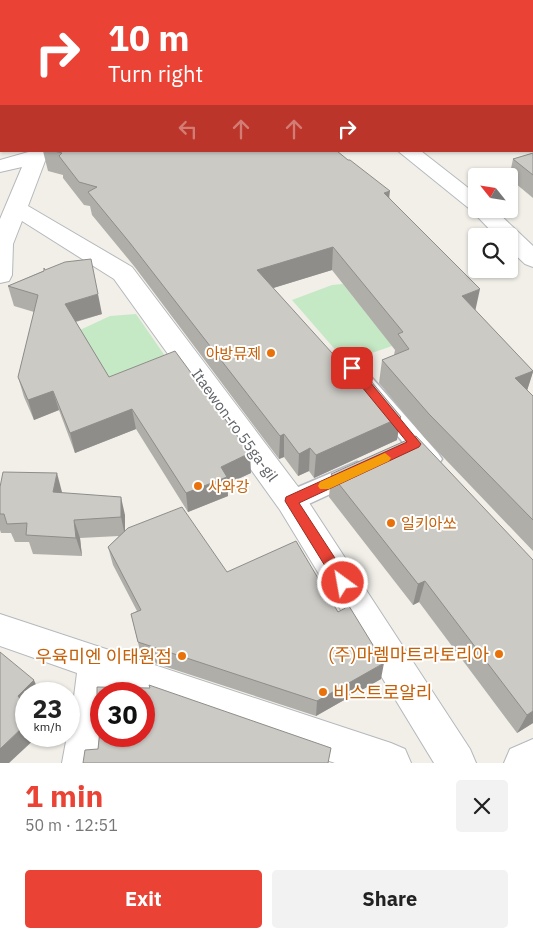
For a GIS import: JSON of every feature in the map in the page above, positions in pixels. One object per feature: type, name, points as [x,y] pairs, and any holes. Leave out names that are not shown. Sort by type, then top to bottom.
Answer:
[{"type":"street","points":[[409,152],[468,199]]},
{"type":"street","points":[[0,166],[41,154]]},
{"type":"street","points":[[0,275],[1,244],[41,154]]},
{"type":"street","name":"Itaewon-ro 55ga-gil","points":[[16,208],[124,273],[291,501],[456,763]]},
{"type":"street","points":[[490,218],[533,259]]},
{"type":"street","points":[[0,630],[391,763]]},
{"type":"street","points":[[82,763],[97,662]]},
{"type":"street","points":[[524,763],[533,758]]},
{"type":"lane","points":[[352,368],[397,452],[441,472]]},
{"type":"lane","points":[[291,501],[397,452]]},
{"type":"green space","points":[[343,284],[392,346],[346,362],[292,300],[332,285]]},
{"type":"green space","points":[[136,314],[172,366],[114,389],[80,330],[110,316]]},
{"type":"building","points":[[58,152],[338,152],[350,160],[390,191],[384,193],[480,289],[462,296],[533,371],[515,378],[533,396],[533,520],[429,414],[382,360],[409,349],[398,334],[403,332],[333,247],[257,270],[351,374],[361,369],[401,417],[316,455],[310,448],[299,454],[284,434],[280,436],[88,192],[97,187],[79,182],[59,156],[62,153]]},
{"type":"building","points":[[533,153],[533,175],[513,159]]},
{"type":"building","points":[[91,259],[98,294],[65,304],[109,377],[175,351],[250,453],[221,467],[227,477],[186,493],[132,409],[70,433],[53,391],[28,400],[18,377],[38,295],[8,286],[44,271],[44,268],[45,270],[65,262]]},
{"type":"building","points":[[416,436],[533,560],[533,711],[527,715],[425,581],[418,584],[331,474]]},
{"type":"building","points":[[3,472],[57,473],[53,492],[121,497],[121,517],[74,520],[76,538],[26,535],[27,523],[7,524],[4,514],[0,514],[0,487]]},
{"type":"building","points":[[182,507],[227,572],[296,541],[338,612],[349,606],[384,663],[317,701],[138,642],[131,614],[141,610],[108,547],[128,528]]},
{"type":"building","points":[[0,652],[34,680],[32,682],[15,682],[15,735],[0,749]]},
{"type":"building","points":[[155,687],[331,748],[328,763],[83,763],[85,750],[98,749],[98,747],[155,747]]},
{"type":"slow traffic","points":[[324,486],[385,458]]},
{"type":"place","name":"아방뮤제","points":[[271,353]]},
{"type":"place","name":"사와강","points":[[198,486]]},
{"type":"place","name":"일키아쏘","points":[[391,523]]},
{"type":"place","name":"(주)마렘마트라토리아","points":[[499,654]]},
{"type":"place","name":"우육미엔 이태원점","points":[[182,656]]},
{"type":"place","name":"비스트로알리","points":[[323,692]]},
{"type":"route","points":[[343,583],[291,501],[415,444],[352,368]]}]
